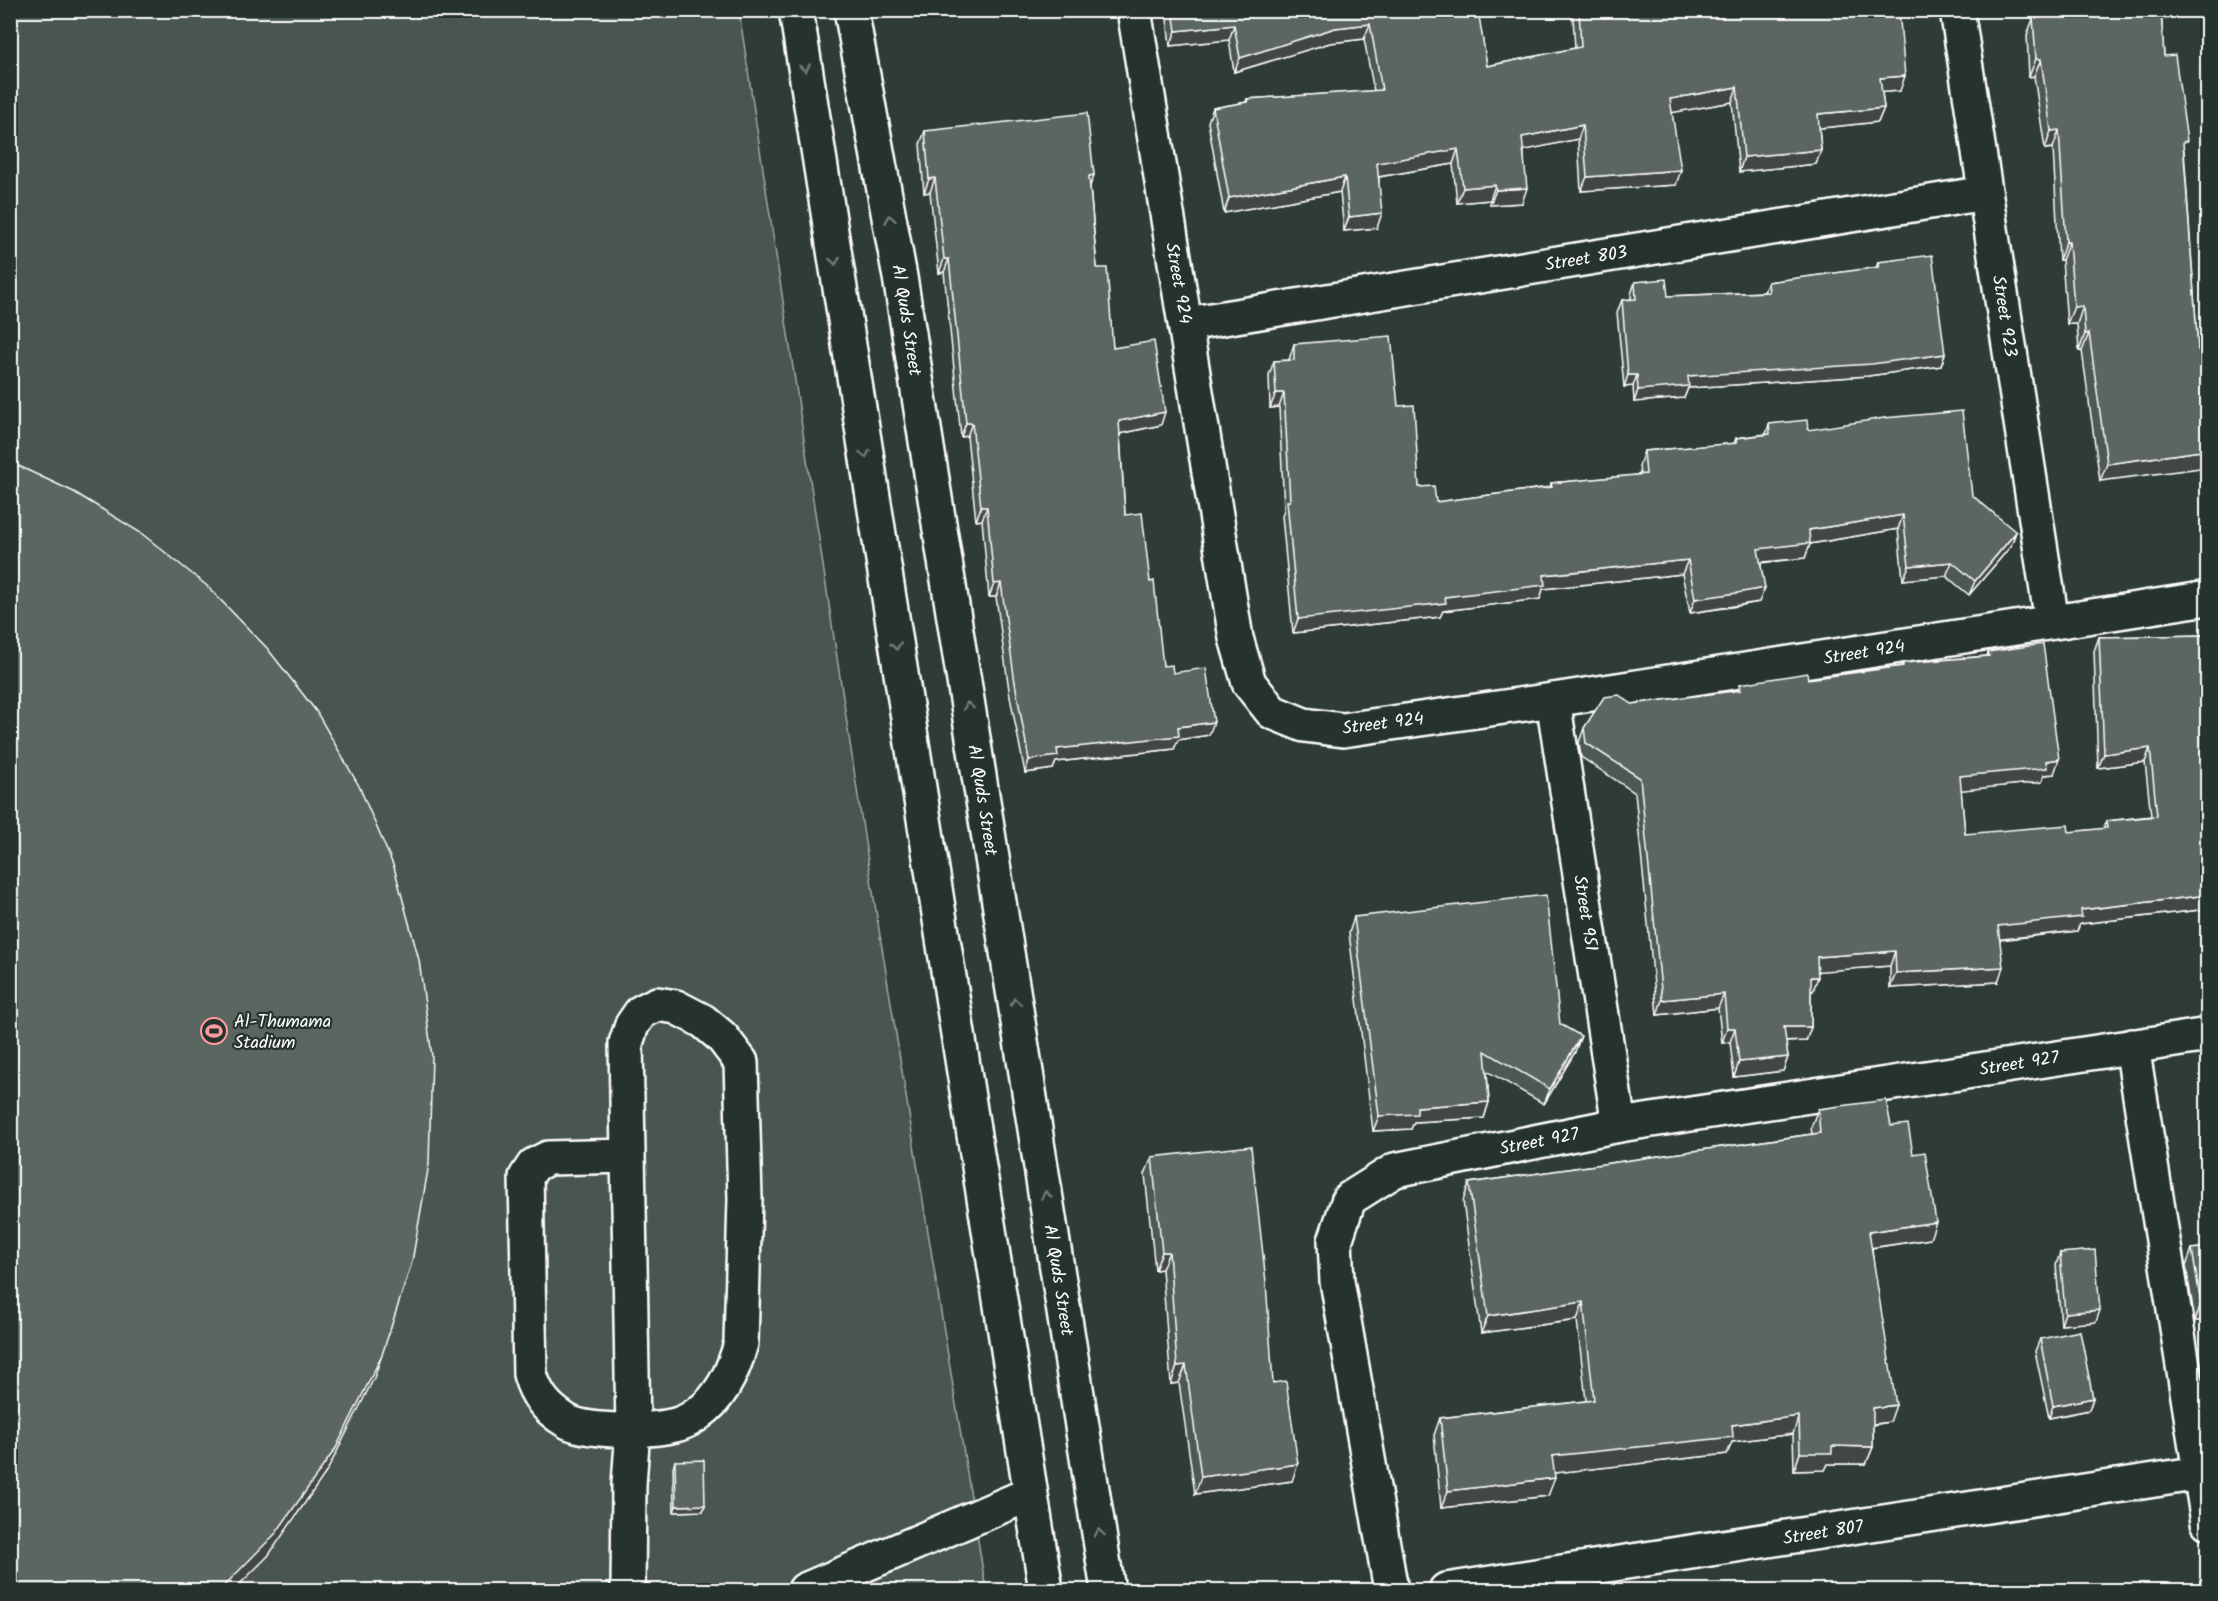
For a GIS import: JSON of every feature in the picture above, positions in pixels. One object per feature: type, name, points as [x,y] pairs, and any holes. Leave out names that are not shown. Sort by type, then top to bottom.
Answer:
[{"type":"street","points":[[795,10],[1046,1590]]},
{"type":"street","name":"Al Quds Street","points":[[851,10],[902,289],[1108,1590]]},
{"type":"street","name":"Street 924","points":[[1134,10],[1187,324],[1236,638],[1249,683],[1272,712],[1304,725],[1342,730],[1553,700],[2208,598]]},
{"type":"street","name":"Street 923","points":[[1957,10],[2052,622]]},
{"type":"street","name":"Street 803","points":[[1187,324],[1985,193]]},
{"type":"street","name":"Street 951","points":[[1553,700],[1619,1125]]},
{"type":"street","points":[[628,1156],[549,1158],[534,1165],[526,1178],[530,1374],[535,1391],[544,1404],[567,1422],[595,1428],[633,1429],[679,1424],[700,1413],[717,1397],[735,1365],[741,1343],[745,1199],[741,1062],[722,1037],[703,1021],[676,1007],[657,1004],[641,1012],[632,1025],[626,1043],[633,1429],[629,1485],[628,1590]]},
{"type":"street","name":"Street 927","points":[[1391,1590],[1337,1281],[1335,1241],[1349,1199],[1395,1170],[1619,1125],[2208,1035]]},
{"type":"street","points":[[2132,1046],[2208,1522]]},
{"type":"street","name":"Street 807","points":[[1446,1590],[2200,1473]]},
{"type":"street","points":[[805,1590],[1030,1494]]},
{"type":"shaded area","points":[[11,11],[739,11],[866,849],[986,1590],[11,1590]]},
{"type":"building","points":[[1173,10],[1478,10],[1487,66],[1581,47],[1579,10],[1899,10],[1905,76],[1880,78],[1884,108],[1818,114],[1821,150],[1744,157],[1737,87],[1670,99],[1681,170],[1587,177],[1583,125],[1522,137],[1527,188],[1496,190],[1495,185],[1463,188],[1458,149],[1377,163],[1382,213],[1349,217],[1345,177],[1229,198],[1213,108],[1248,102],[1247,99],[1382,90],[1370,24],[1335,28],[1240,58],[1234,25],[1176,31]]},
{"type":"building","points":[[2040,10],[2161,10],[2164,56],[2175,55],[2187,141],[2183,142],[2198,350],[2208,349],[2208,450],[2107,464],[2089,333],[2085,334],[2083,306],[2074,307],[2069,242],[2066,242],[2059,130],[2051,131],[2041,59],[2036,59],[2033,17],[2040,17]]},
{"type":"building","points":[[1087,113],[1094,175],[1089,176],[1097,268],[1107,268],[1113,348],[1154,341],[1165,412],[1119,421],[1125,515],[1142,513],[1150,582],[1154,581],[1163,666],[1172,665],[1173,673],[1206,668],[1214,722],[1178,727],[1179,736],[1057,749],[1058,756],[1029,760],[1001,583],[994,584],[987,507],[981,507],[972,423],[966,423],[949,259],[944,259],[935,178],[929,179],[925,131]]},
{"type":"building","points":[[1932,255],[1945,354],[1872,364],[1688,376],[1689,386],[1638,390],[1637,375],[1628,375],[1622,300],[1636,299],[1635,282],[1666,279],[1668,296],[1769,292],[1768,282],[1879,267],[1878,262]]},
{"type":"building","points":[[1391,336],[1398,406],[1414,405],[1419,487],[1434,486],[1436,502],[1552,487],[1551,483],[1646,474],[1644,451],[1737,443],[1736,438],[1770,434],[1769,424],[1807,420],[1808,430],[1884,418],[1962,411],[1972,495],[2016,532],[1975,581],[1952,562],[1909,566],[1903,515],[1809,530],[1810,543],[1758,549],[1765,588],[1737,593],[1695,599],[1688,560],[1544,575],[1545,585],[1445,597],[1446,603],[1298,619],[1287,501],[1290,501],[1284,393],[1276,393],[1274,361],[1294,360],[1294,344]]},
{"type":"building","name":"Al-Thumama Stadium","points":[[10,462],[74,492],[141,533],[206,585],[267,648],[316,711],[359,786],[394,867],[419,960],[432,1056],[429,1164],[412,1262],[382,1355],[336,1448],[276,1533],[220,1590],[10,1590]]},
{"type":"building","points":[[2208,635],[2208,895],[2081,910],[2082,917],[1998,926],[2003,967],[1896,973],[1895,951],[1817,957],[1818,977],[1811,977],[1811,1027],[1784,1027],[1788,1057],[1739,1062],[1735,1028],[1727,1028],[1724,994],[1662,1000],[1640,778],[1586,743],[1584,728],[1604,697],[1619,695],[1632,704],[1741,690],[1740,684],[1807,673],[1808,679],[1903,666],[1903,663],[1989,656],[1988,652],[2043,644],[2059,759],[2046,761],[2047,768],[1960,776],[1965,834],[2068,825],[2069,832],[2107,828],[2106,821],[2157,816],[2150,748],[2104,754],[2099,637]]},
{"type":"building","points":[[1546,895],[1560,1024],[1581,1036],[1550,1089],[1485,1051],[1489,1102],[1417,1107],[1417,1114],[1379,1116],[1354,917]]},
{"type":"building","points":[[1886,1100],[1891,1126],[1908,1124],[1913,1154],[1925,1152],[1936,1222],[1869,1232],[1896,1405],[1873,1408],[1873,1447],[1832,1446],[1832,1453],[1800,1453],[1799,1416],[1732,1425],[1733,1437],[1552,1456],[1555,1478],[1448,1491],[1440,1418],[1594,1400],[1583,1302],[1488,1316],[1469,1183],[1820,1133],[1818,1109]]},
{"type":"building","points":[[1251,1146],[1266,1282],[1273,1383],[1286,1381],[1298,1464],[1201,1477],[1186,1365],[1177,1366],[1169,1252],[1162,1252],[1152,1157]]},
{"type":"building","points":[[2208,1247],[2208,1303],[2201,1304],[2192,1249]]},
{"type":"building","points":[[2095,1250],[2100,1310],[2065,1313],[2060,1253]]},
{"type":"building","points":[[2080,1331],[2093,1398],[2053,1406],[2040,1339]]},
{"type":"building","points":[[704,1460],[705,1505],[676,1506],[675,1461]]},
{"type":"place","name":"Al-Thumama Stadium","points":[[214,1031]]}]
